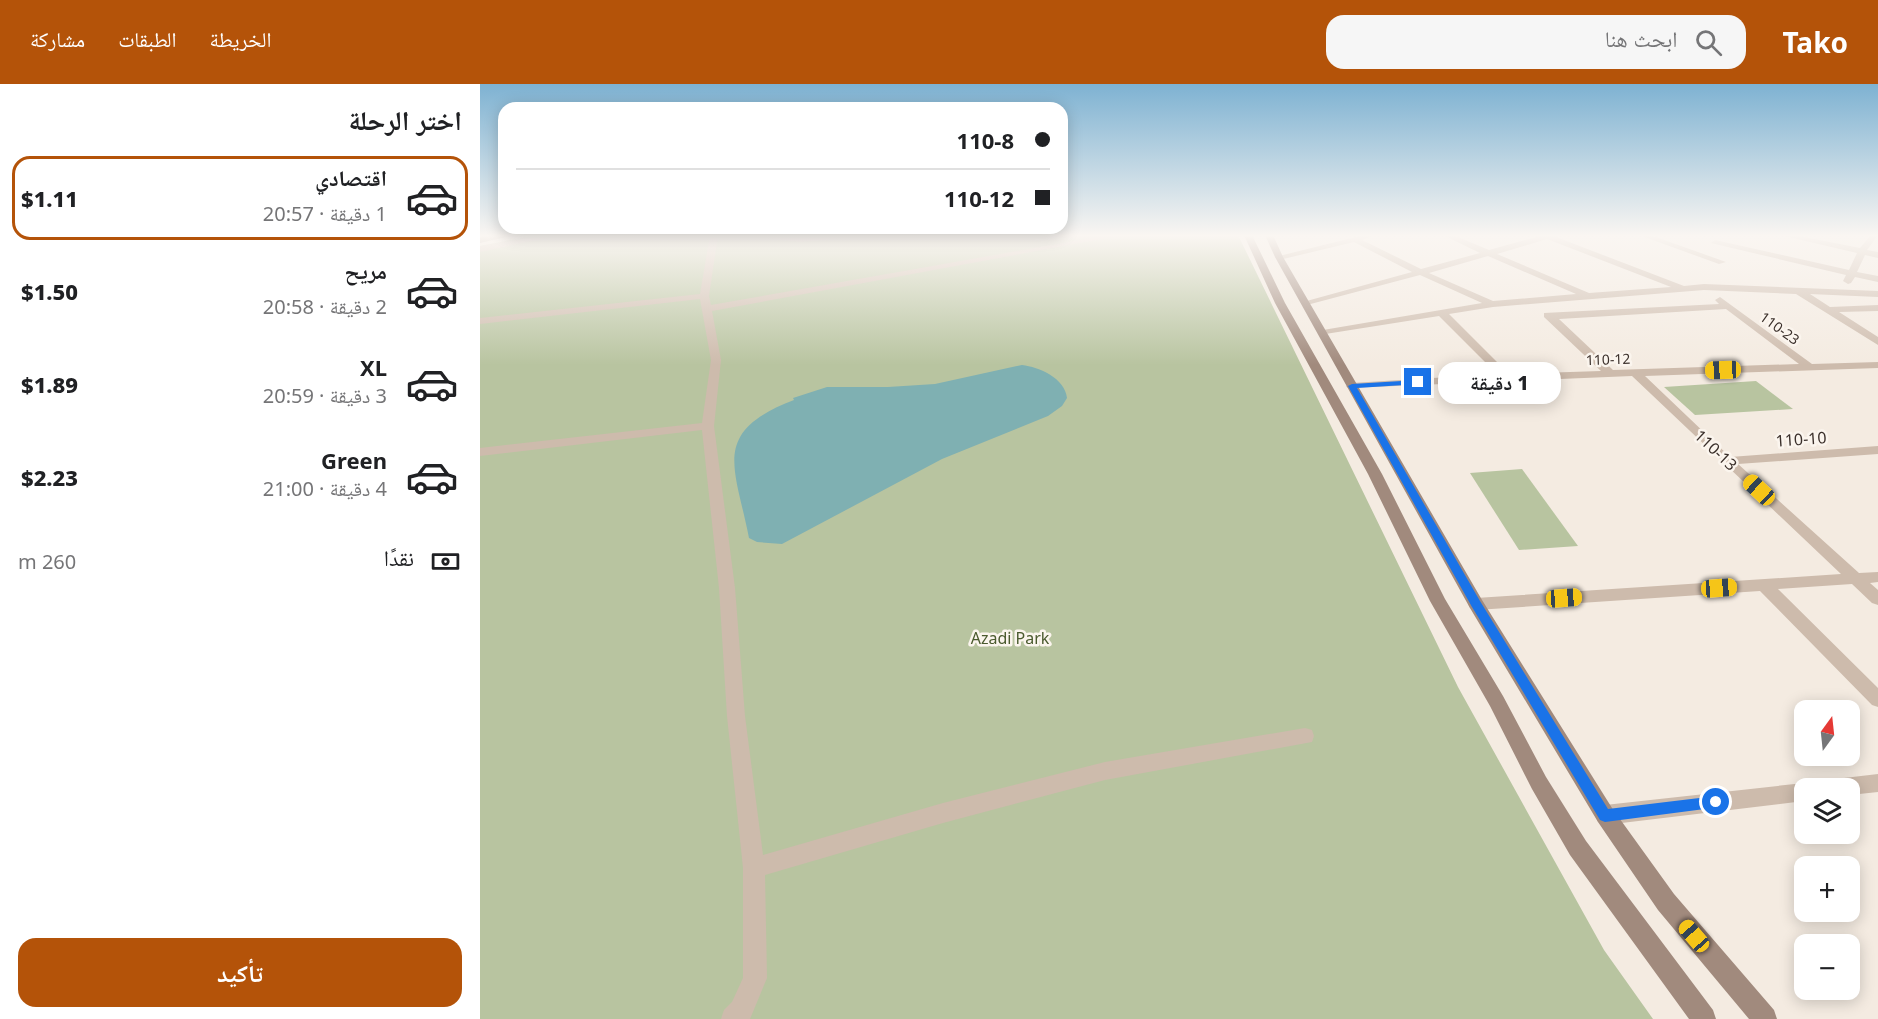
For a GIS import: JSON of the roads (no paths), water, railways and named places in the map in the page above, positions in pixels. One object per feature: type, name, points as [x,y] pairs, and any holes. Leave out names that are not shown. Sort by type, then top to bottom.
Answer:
[{"type":"main road","points":[[1269,279],[1308,355],[1376,474],[1438,601],[1566,829],[1704,1019]]},
{"type":"main road","points":[[1291,279],[1476,604],[1605,815],[1666,902],[1765,1019]]},
{"type":"main road","points":[[1308,355],[1334,352]]},
{"type":"street","points":[[707,279],[704,296],[716,360],[708,426],[727,588],[736,716],[754,868],[755,978],[741,1011],[733,1019]]},
{"type":"street","points":[[707,309],[876,279]]},
{"type":"street","points":[[1306,304],[1399,279]]},
{"type":"street","points":[[1433,279],[1493,304]]},
{"type":"street","points":[[1548,279],[1590,297]]},
{"type":"street","points":[[1660,279],[1684,288]]},
{"type":"street","points":[[1323,333],[1493,304],[1704,287],[1720,279]]},
{"type":"street","points":[[1743,279],[1799,291],[1878,294]]},
{"type":"street","points":[[1842,294],[1849,279]]},
{"type":"street","name":"110-23","points":[[1704,287],[1811,368]]},
{"type":"street","points":[[1799,291],[1878,342]]},
{"type":"street","points":[[480,321],[704,296]]},
{"type":"street","points":[[1533,302],[1611,374]]},
{"type":"street","points":[[1550,317],[1727,306]]},
{"type":"street","points":[[1826,310],[1878,308]]},
{"type":"street","points":[[1442,313],[1506,377]]},
{"type":"street","name":"110-12","points":[[1352,386],[1506,377],[1878,365]]},
{"type":"street","points":[[1865,366],[1878,374]]},
{"type":"street","name":"110-13","points":[[1635,373],[1878,599]]},
{"type":"street","points":[[480,452],[708,426]]},
{"type":"street","name":"110-10","points":[[1727,461],[1878,450]]},
{"type":"street","points":[[1476,604],[1878,577]]},
{"type":"street","points":[[1764,585],[1878,700]]},
{"type":"street","points":[[754,868],[943,813],[1105,771],[1305,736]]},
{"type":"street","points":[[1860,785],[1878,783]]},
{"type":"street","points":[[1605,815],[1794,793]]},
{"type":"water","points":[[1022,365],[1043,371],[1062,385],[1067,398],[1062,406],[1048,416],[942,459],[782,544],[757,542],[749,538],[738,491],[735,454],[739,439],[750,425],[767,412],[794,400],[793,398],[827,387],[935,384]]},
{"type":"park label","name":"Azadi Park","points":[[1010,638]]}]
